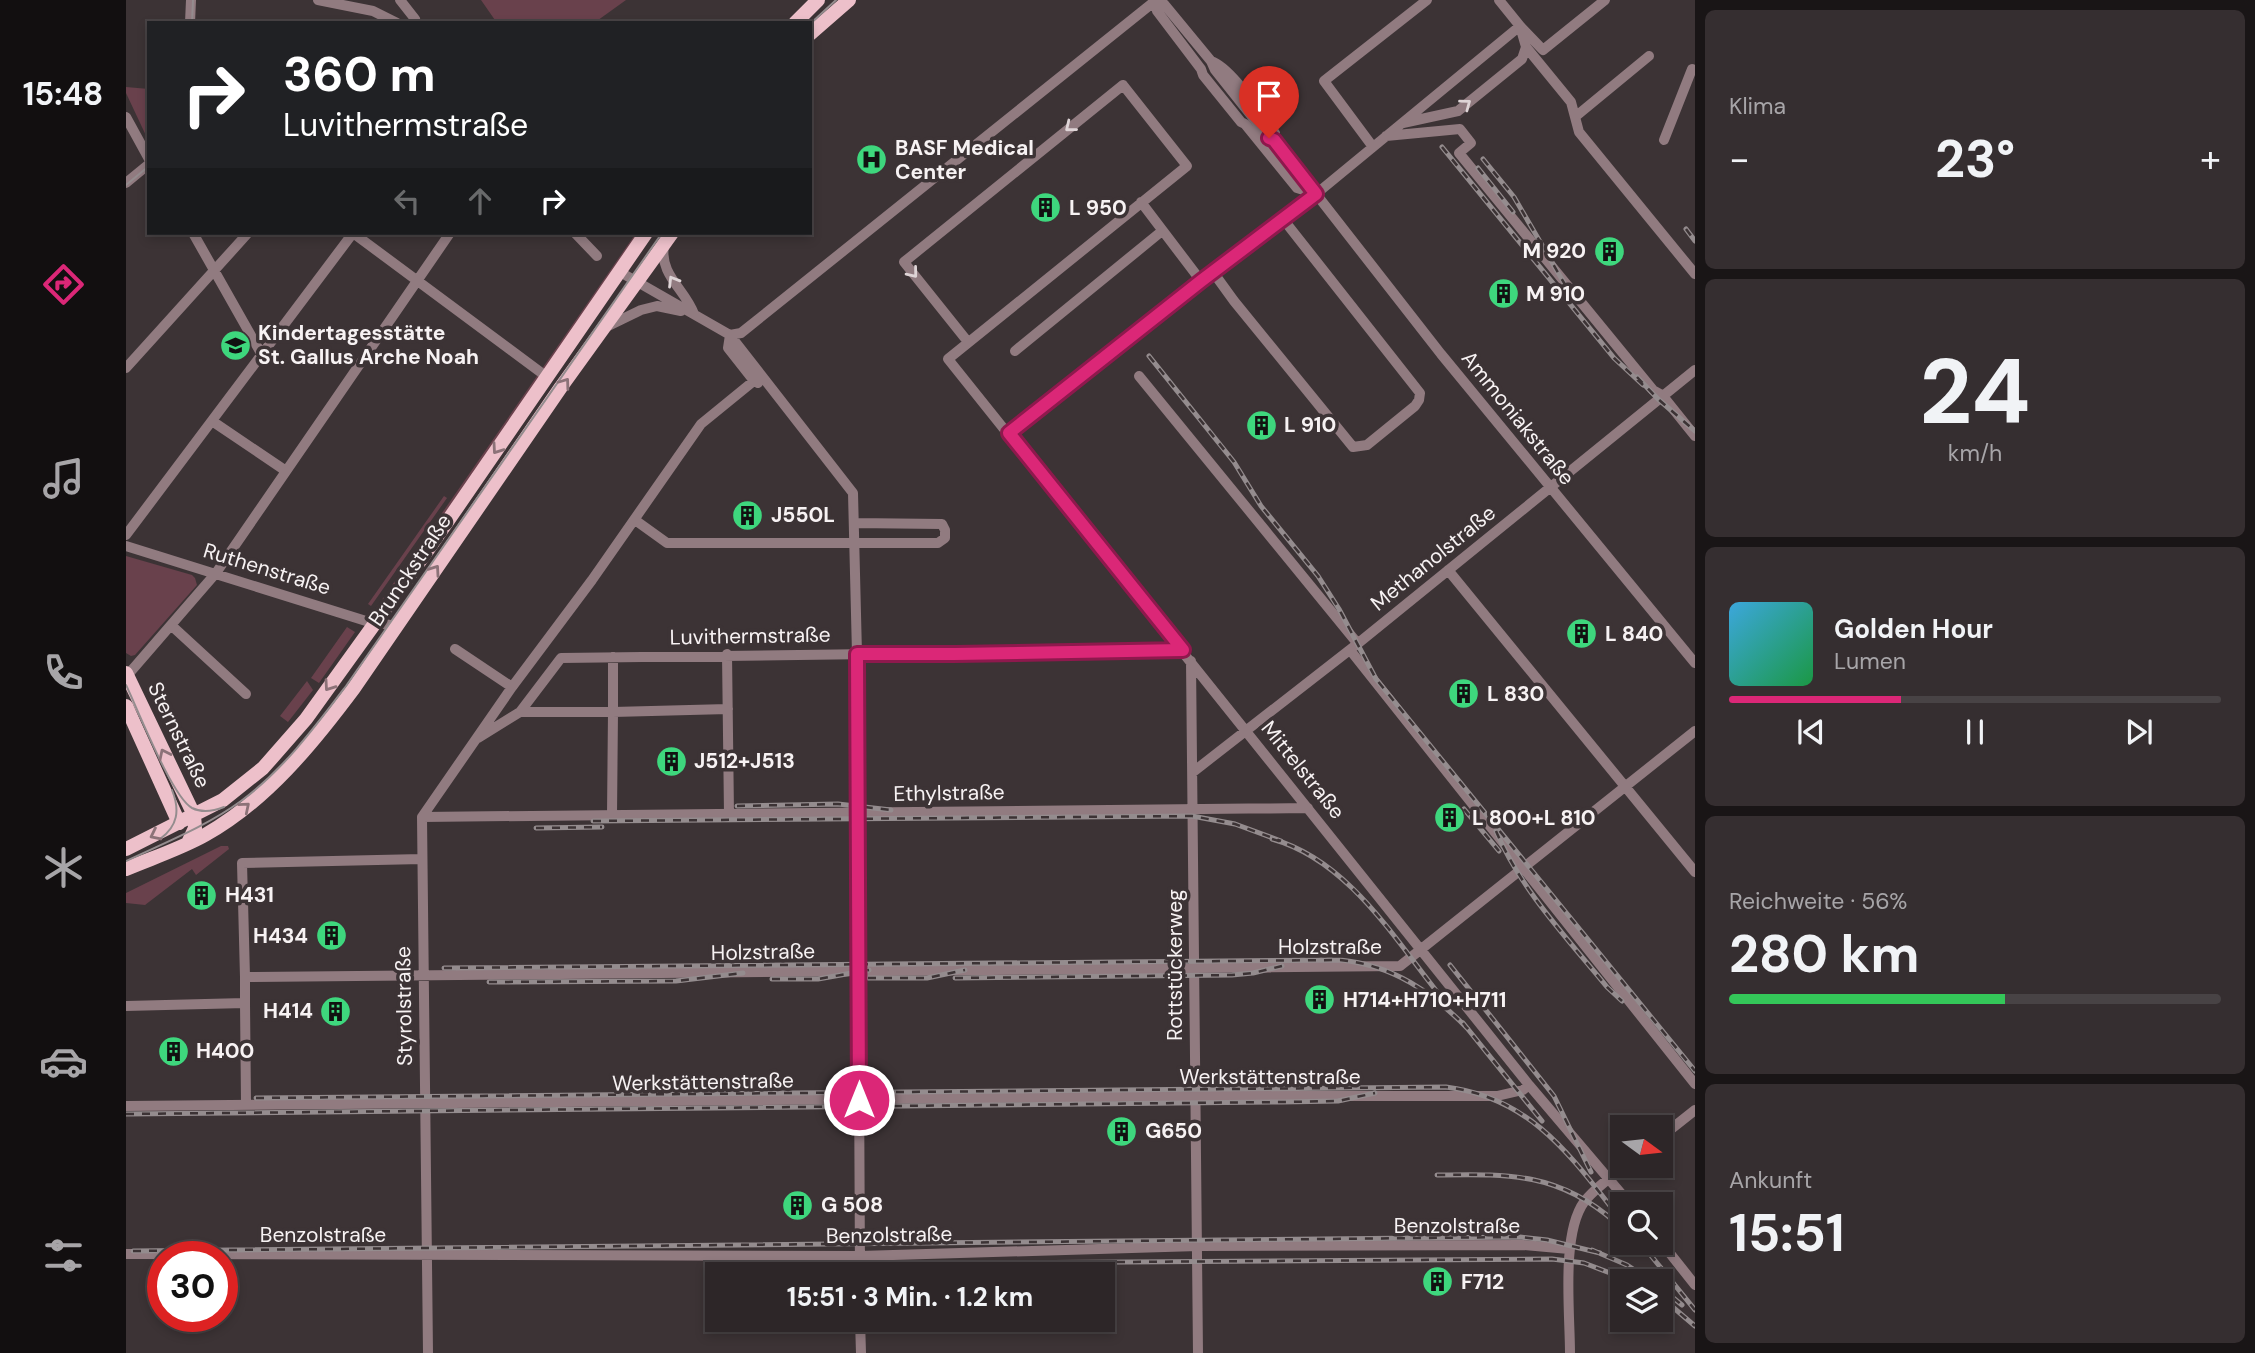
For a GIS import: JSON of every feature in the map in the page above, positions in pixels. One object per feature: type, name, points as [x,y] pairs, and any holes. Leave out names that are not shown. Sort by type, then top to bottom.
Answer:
[{"type":"main road","points":[[797,21],[818,0]]},
{"type":"main road","points":[[812,32],[849,0]]},
{"type":"main road","name":"Brunckstraße","points":[[126,849],[223,800],[263,768],[306,719],[645,235]]},
{"type":"main road","name":"Brunckstraße","points":[[126,869],[188,844],[216,828],[237,814],[300,755],[354,688],[668,238]]},
{"type":"main road","name":"Sternstraße","points":[[126,675],[194,815]]},
{"type":"main road","name":"Sternstraße","points":[[126,706],[179,823]]},
{"type":"main road","points":[[188,844],[195,828],[194,815]]},
{"type":"street","points":[[190,21],[191,0]]},
{"type":"street","points":[[318,0],[373,11],[393,21]]},
{"type":"street","points":[[400,0],[415,19],[413,21]]},
{"type":"street","points":[[1373,147],[1324,81],[1427,0]]},
{"type":"street","points":[[1499,0],[1543,50],[1605,0]]},
{"type":"street","points":[[730,335],[741,333],[1154,1]]},
{"type":"street","name":"Ammoniakstraße","points":[[1154,1],[1164,4],[1211,61],[1220,64],[1240,88],[1275,133],[1271,139],[1441,354],[1695,663]]},
{"type":"street","name":"Ammoniakstraße","points":[[1154,1],[1157,11],[1203,75],[1241,122],[1297,188],[1316,194]]},
{"type":"street","points":[[1520,26],[1526,47],[1571,102],[1579,132],[1695,274]]},
{"type":"street","points":[[1009,433],[1316,194],[1520,26]]},
{"type":"street","points":[[1402,123],[1458,111],[1522,59],[1526,47]]},
{"type":"street","points":[[1575,117],[1649,56]]},
{"type":"street","points":[[1201,69],[1211,61]]},
{"type":"street","points":[[1664,140],[1694,68]]},
{"type":"street","points":[[1123,85],[1187,166],[1141,202],[968,342],[904,262],[1123,85]]},
{"type":"street","points":[[126,117],[147,157]]},
{"type":"street","points":[[1385,136],[1460,129],[1471,143],[1459,153],[1653,390],[1662,395],[1695,436]]},
{"type":"street","points":[[1268,151],[1271,139]]},
{"type":"street","points":[[126,183],[147,163]]},
{"type":"street","points":[[1141,202],[1201,281]]},
{"type":"street","points":[[1213,272],[1353,447],[1367,445],[1415,406],[1420,393],[1283,219]]},
{"type":"street","points":[[1015,351],[1162,231]]},
{"type":"street","points":[[194,235],[261,355]]},
{"type":"street","points":[[126,368],[246,235]]},
{"type":"street","points":[[126,675],[216,573],[449,235]]},
{"type":"street","points":[[577,235],[597,256]]},
{"type":"street","points":[[126,535],[351,237],[416,280],[547,377]]},
{"type":"street","points":[[668,238],[663,257],[668,273],[688,300],[694,314]]},
{"type":"street","points":[[620,272],[730,335],[757,378],[771,387],[853,493],[857,654],[860,1262]]},
{"type":"street","points":[[604,328],[641,310],[657,306],[694,314]]},
{"type":"street","name":"Mittelstraße","points":[[968,342],[948,359],[1529,1085],[1620,1192]]},
{"type":"street","name":"Methanolstraße","points":[[1193,772],[1354,647],[1695,370]]},
{"type":"street","points":[[1139,376],[1695,1084]]},
{"type":"street","points":[[422,817],[701,424],[757,378]]},
{"type":"street","points":[[212,421],[286,471]]},
{"type":"street","points":[[635,520],[667,543],[938,543],[945,538],[942,524],[854,523]]},
{"type":"street","name":"Ruthenstraße","points":[[126,546],[375,623],[396,626]]},
{"type":"street","points":[[1448,570],[1695,872]]},
{"type":"street","points":[[172,626],[246,694]]},
{"type":"street","points":[[455,649],[512,687]]},
{"type":"street","name":"Luvithermstraße","points":[[478,738],[520,712],[561,658],[1183,650]]},
{"type":"street","points":[[727,654],[729,814]]},
{"type":"street","points":[[612,815],[613,657]]},
{"type":"street","name":"Rottstückerweg","points":[[1191,661],[1198,1353]]},
{"type":"street","points":[[520,712],[728,709]]},
{"type":"street","name":"Holzstraße","points":[[244,977],[1400,966],[1695,731]]},
{"type":"street","name":"Ethylstraße","points":[[422,817],[1308,808]]},
{"type":"street","name":"Styrolstraße","points":[[422,817],[428,1353]]},
{"type":"street","points":[[246,1104],[242,863],[422,859]]},
{"type":"street","points":[[126,1006],[245,1003]]},
{"type":"street","name":"Werkstättenstraße","points":[[126,1106],[1195,1096],[1497,1096],[1523,1090],[1529,1085]]},
{"type":"street","points":[[1673,1127],[1695,1110]]},
{"type":"street","points":[[1570,1353],[1569,1249],[1585,1200],[1609,1179]]},
{"type":"street","name":"Benzolstraße","points":[[126,1254],[860,1256],[1198,1246],[1523,1245],[1569,1249]]},
{"type":"street","points":[[1671,1255],[1695,1285]]},
{"type":"street","points":[[860,1332],[861,1353]]},
{"type":"shaded area","points":[[481,0],[626,0],[597,21],[496,21]]},
{"type":"shaded area","points":[[126,87],[147,89],[147,138],[126,93]]},
{"type":"shaded area","points":[[635,235],[640,235],[375,617],[370,617]]},
{"type":"shaded area","points":[[444,496],[447,498],[371,606],[368,604]]},
{"type":"shaded area","points":[[126,556],[192,575],[197,585],[135,655],[131,656],[126,653]]},
{"type":"shaded area","points":[[347,627],[355,632],[319,683],[311,678]]},
{"type":"shaded area","points":[[307,681],[313,690],[288,722],[280,716]]},
{"type":"shaded area","points":[[221,846],[228,846],[229,849],[196,875],[192,869],[145,905],[126,903],[126,893]]},
{"type":"tram line","points":[[192,21],[193,0]]},
{"type":"tram line","points":[[812,22],[836,0]]},
{"type":"tram line","points":[[126,185],[147,168]]},
{"type":"tram line","points":[[126,861],[185,834],[228,810],[271,776],[298,747],[346,686],[661,235]]},
{"type":"tram line","points":[[126,685],[165,771],[184,801],[200,811],[224,807]]},
{"type":"tram line","points":[[160,839],[171,829],[176,817],[172,790]]},
{"type":"railway","points":[[1442,147],[1614,358],[1643,385]]},
{"type":"railway","points":[[1483,159],[1514,197],[1567,288]]},
{"type":"railway","points":[[1478,168],[1513,212]]},
{"type":"railway","points":[[1686,229],[1695,241]]},
{"type":"railway","points":[[1149,356],[1234,462],[1261,506],[1318,576],[1339,609],[1376,679],[1695,1071]]},
{"type":"railway","points":[[1637,377],[1695,431]]},
{"type":"railway","points":[[737,806],[838,804],[891,810]]},
{"type":"railway","points":[[1464,809],[1499,851]]},
{"type":"railway","points":[[593,821],[1192,816],[1235,824],[1281,841]]},
{"type":"railway","points":[[536,828],[602,827]]},
{"type":"railway","points":[[1496,831],[1518,873],[1546,913],[1607,987],[1622,1001]]},
{"type":"railway","points":[[1272,839],[1299,849],[1345,882],[1385,924],[1438,993]]},
{"type":"railway","points":[[444,968],[1340,960],[1377,968],[1410,982],[1440,1003],[1468,1029]]},
{"type":"railway","points":[[1450,965],[1554,1096],[1591,1172]]},
{"type":"railway","points":[[955,978],[1232,975],[1282,966]]},
{"type":"railway","points":[[772,979],[818,979],[869,970]]},
{"type":"railway","points":[[868,978],[927,978],[965,970]]},
{"type":"railway","points":[[489,982],[676,981],[743,973]]},
{"type":"railway","points":[[1463,1023],[1542,1121]]},
{"type":"railway","points":[[256,1098],[1446,1087],[1476,1093],[1527,1118],[1548,1134],[1567,1154],[1610,1206]]},
{"type":"railway","points":[[126,1114],[1282,1102],[1338,1101],[1375,1093]]},
{"type":"railway","points":[[1437,1175],[1487,1175],[1531,1179],[1573,1193],[1610,1218]]},
{"type":"railway","points":[[133,1251],[1520,1237],[1547,1240],[1600,1253]]},
{"type":"railway","points":[[1592,1250],[1633,1269]]},
{"type":"railway","points":[[1651,1255],[1695,1310]]},
{"type":"railway","points":[[1115,1262],[1552,1259],[1584,1263],[1610,1273]]},
{"type":"railway","points":[[1673,1298],[1682,1305]]},
{"type":"railway","points":[[1673,1307],[1695,1326]]},
{"type":"place","name":"BASF Medical Center","points":[[872,160]]},
{"type":"place","name":"L 950","points":[[1046,208]]},
{"type":"place","name":"M 920","points":[[1609,251]]},
{"type":"place","name":"M 910","points":[[1503,294]]},
{"type":"place","name":"Kindertagesstätte St. Gallus Arche Noah","points":[[235,345]]},
{"type":"place","name":"L 910","points":[[1261,425]]},
{"type":"place","name":"J550L","points":[[748,515]]},
{"type":"place","name":"L 840","points":[[1582,634]]},
{"type":"place","name":"L 830","points":[[1464,694]]},
{"type":"place","name":"J512+J513","points":[[671,761]]},
{"type":"place","name":"L 800+L 810","points":[[1449,818]]},
{"type":"place","name":"H431","points":[[202,895]]},
{"type":"place","name":"H434","points":[[331,936]]},
{"type":"place","name":"H714+H710+H711","points":[[1320,1000]]},
{"type":"place","name":"H414","points":[[336,1011]]},
{"type":"place","name":"H400","points":[[173,1051]]},
{"type":"place","name":"G650","points":[[1122,1131]]},
{"type":"place","name":"G 508","points":[[798,1205]]},
{"type":"place","name":"F712","points":[[1438,1282]]},
{"type":"route","points":[[859,1100],[857,654],[1183,650],[1009,433],[1316,194],[1274,140],[1269,138]]}]
